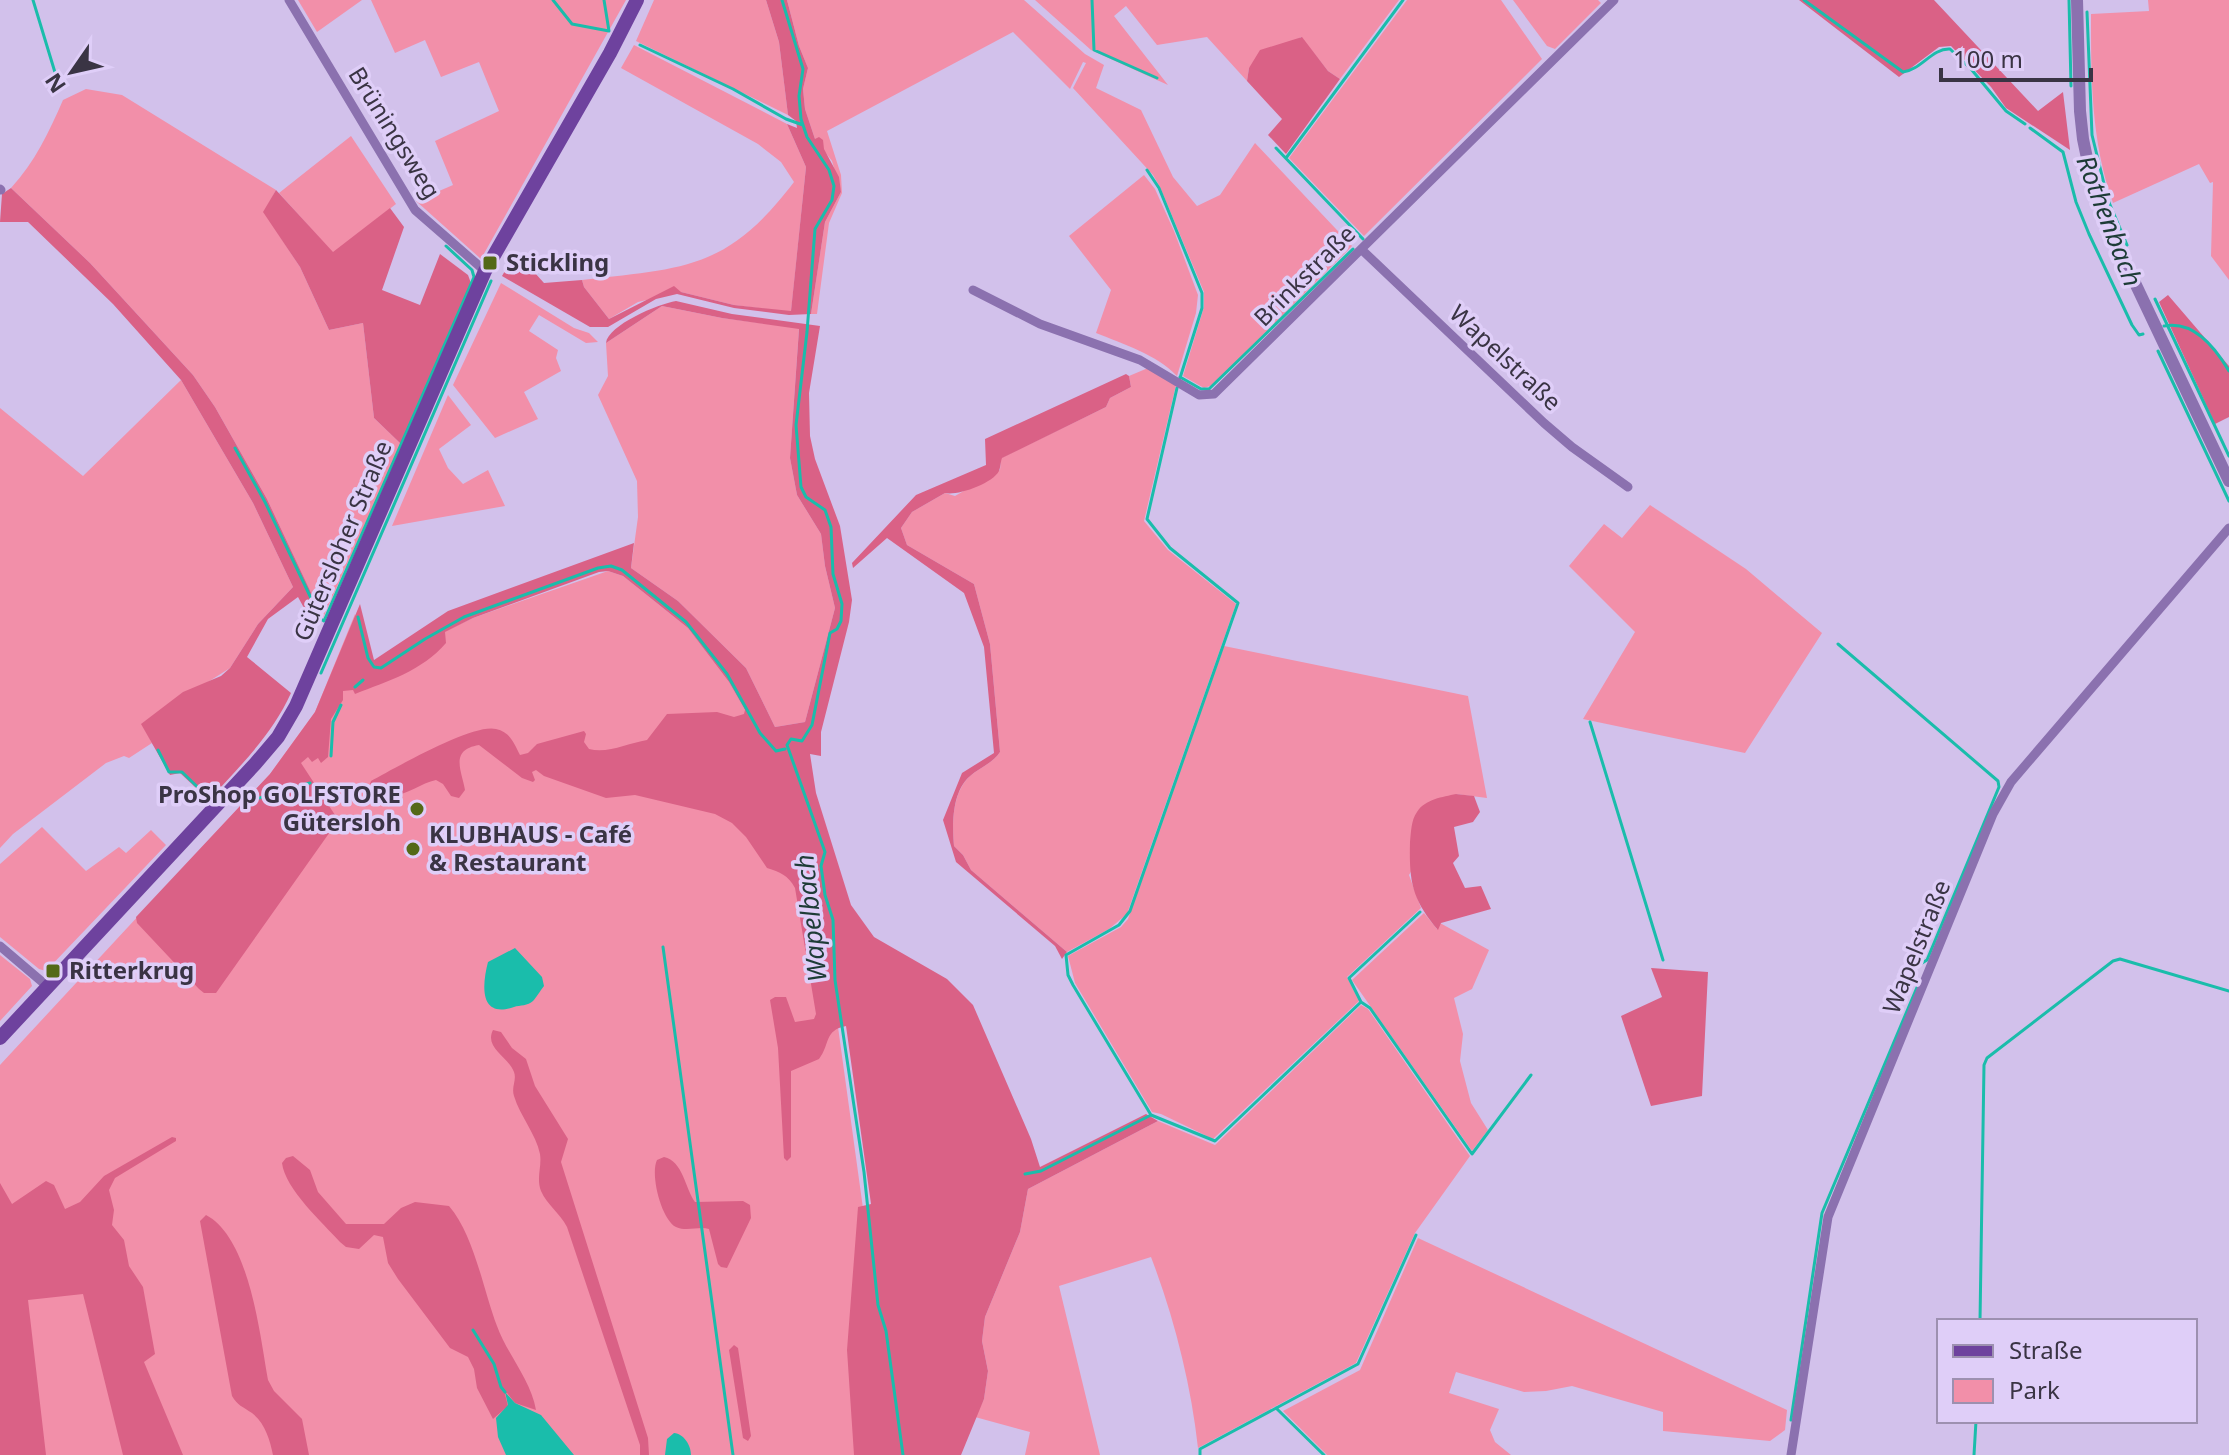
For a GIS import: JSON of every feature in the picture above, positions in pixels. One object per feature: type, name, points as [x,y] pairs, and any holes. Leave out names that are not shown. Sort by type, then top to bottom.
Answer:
[{"type":"main road","name":"Gütersloher Straße","points":[[0,1038],[194,832],[278,737],[296,706],[485,271],[637,0]]},
{"type":"street","name":"Brüningsweg","points":[[289,0],[415,210],[485,271]]},
{"type":"street","name":"Brinkstraße","points":[[973,290],[1040,324],[1140,360],[1199,395],[1214,394],[1614,0]]},
{"type":"street","points":[[2077,0],[2080,111],[2093,187],[2117,245],[2229,481]]},
{"type":"street","name":"Wapelstraße","points":[[1361,249],[1544,423],[1628,487]]},
{"type":"street","name":"Wapelstraße","points":[[1791,1455],[1828,1217],[1993,814],[2011,782],[2229,528]]},
{"type":"street","points":[[0,946],[47,986]]},
{"type":"green space","points":[[298,0],[362,0],[317,32]]},
{"type":"green space","points":[[371,0],[626,0],[481,259],[416,201],[453,185],[435,141],[499,111],[479,62],[441,77],[425,40],[395,53]]},
{"type":"green space","points":[[654,0],[766,0],[779,42],[788,115],[636,41]]},
{"type":"green space","points":[[787,0],[1024,0],[1085,54],[1104,65],[1096,88],[1141,110],[1173,177],[1197,206],[1220,195],[1255,143],[1352,246],[1213,385],[1204,388],[1183,376],[1204,307],[1204,292],[1160,187],[1153,175],[1073,88],[1086,63],[1083,62],[1070,89],[1013,32],[827,131],[841,175],[842,193],[829,223],[817,314],[811,314],[825,222],[841,192],[832,161],[815,139],[805,109],[803,89],[808,68]]},
{"type":"green space","points":[[1035,0],[1399,0],[1340,79],[1328,71],[1301,37],[1249,68],[1247,81],[1207,37],[1157,45],[1126,6],[1114,16],[1168,85],[1091,50]]},
{"type":"green space","points":[[1407,0],[1501,0],[1542,59],[1364,236],[1289,158]]},
{"type":"green space","points":[[1513,0],[1598,0],[1601,3],[1555,49],[1547,46]]},
{"type":"green space","points":[[2148,0],[2229,0],[2229,280],[2211,256],[2213,182],[2210,183],[2199,164],[2113,203],[2106,180],[2096,133],[2091,14],[2149,11]]},
{"type":"green space","points":[[634,45],[787,124],[806,167],[791,312],[734,305],[681,292],[638,302],[609,319],[584,287],[582,280],[677,267],[725,249],[770,211],[794,182],[781,162],[758,144],[621,68]]},
{"type":"green space","points":[[86,89],[122,95],[276,190],[264,212],[300,267],[329,330],[363,323],[374,418],[401,444],[323,618],[267,499],[215,407],[193,375],[90,263],[11,188],[47,135],[63,100]]},
{"type":"green space","points":[[351,136],[396,204],[333,253],[279,193]]},
{"type":"green space","points":[[1144,175],[1155,189],[1174,231],[1198,295],[1196,313],[1177,376],[1149,356],[1096,333],[1111,290],[1069,236]]},
{"type":"green space","points":[[501,283],[574,328],[589,333],[598,342],[586,343],[539,315],[529,331],[558,350],[556,358],[561,371],[524,392],[538,419],[495,438],[453,385]]},
{"type":"green space","points":[[662,306],[799,328],[790,458],[797,495],[821,534],[835,608],[805,722],[775,727],[746,668],[678,601],[631,568],[638,517],[637,481],[598,395],[608,376],[606,343]]},
{"type":"green space","points":[[1148,368],[1176,385],[1144,521],[1168,550],[1236,604],[1127,914],[1109,929],[1067,952],[971,870],[954,846],[953,819],[959,792],[969,777],[1000,752],[990,644],[974,584],[907,545],[901,528],[912,512],[945,493],[955,496],[1000,470],[1001,458],[1106,407],[1110,398],[1131,387],[1129,376]]},
{"type":"green space","points":[[181,380],[253,503],[293,587],[258,624],[230,668],[142,724],[152,743],[129,758],[124,756],[106,763],[13,834],[0,848],[0,408],[83,476]]},
{"type":"green space","points":[[448,395],[471,425],[439,449],[448,468],[463,484],[488,470],[505,506],[392,526]]},
{"type":"green space","points":[[1650,505],[1746,569],[1822,633],[1745,753],[1583,719],[1635,632],[1569,566],[1604,524],[1622,538]]},
{"type":"green space","points":[[608,571],[623,576],[688,628],[729,682],[745,710],[838,1027],[897,1455],[0,1455],[0,1065],[270,774],[315,712],[355,614],[369,667],[473,618]]},
{"type":"green space","points":[[1224,646],[1468,696],[1487,798],[1456,794],[1409,875],[1421,908],[1347,977],[1359,1001],[1213,1139],[1152,1112],[1075,983],[1068,956],[1121,927],[1128,919]]},
{"type":"green space","points":[[42,827],[86,871],[119,847],[126,853],[151,830],[166,845],[46,971],[39,969],[0,937],[0,864]]},
{"type":"green space","points":[[1424,913],[1437,929],[1440,923],[1489,950],[1472,989],[1454,998],[1463,1034],[1460,1061],[1471,1103],[1488,1130],[1472,1151],[1352,980]]},
{"type":"green space","points":[[0,955],[30,979],[32,986],[0,1021]]},
{"type":"green space","points":[[1361,1005],[1368,1009],[1470,1156],[1415,1233],[1356,1363],[1198,1448],[1180,1351],[1151,1257],[1059,1286],[1100,1455],[1025,1455],[1030,1432],[975,1417],[984,1399],[988,1371],[982,1341],[985,1317],[1020,1232],[1028,1189],[1158,1121],[1215,1145]]},
{"type":"green space","points":[[1418,1238],[1787,1410],[1785,1430],[1770,1441],[1663,1431],[1663,1412],[1572,1386],[1524,1392],[1456,1372],[1449,1393],[1499,1409],[1490,1430],[1495,1442],[1511,1455],[1327,1455],[1283,1411],[1360,1370]]},
{"type":"shaded area","points":[[766,0],[787,0],[808,68],[803,89],[805,109],[815,139],[819,137],[823,140],[824,149],[839,177],[841,192],[825,222],[811,314],[789,315],[734,308],[677,294],[656,299],[608,327],[590,327],[502,276],[516,252],[544,283],[582,280],[609,319],[674,286],[681,292],[734,305],[791,311],[806,167],[787,124],[797,128],[796,121],[788,115],[779,42]]},
{"type":"shaded area","points":[[1799,0],[1934,0],[2038,111],[2063,92],[2070,150],[2006,108],[1991,87],[1951,46],[1939,47],[1899,77]]},
{"type":"shaded area","points":[[1302,37],[1328,71],[1340,79],[1286,154],[1268,135],[1282,119],[1247,81],[1249,68],[1260,50]]},
{"type":"shaded area","points":[[11,188],[90,263],[193,375],[215,407],[267,499],[323,618],[321,622],[309,617],[298,597],[268,619],[247,657],[291,693],[265,736],[209,800],[180,773],[170,775],[141,724],[183,692],[221,676],[230,668],[258,624],[293,587],[253,503],[181,380],[113,304],[28,222],[0,222],[2,194]]},
{"type":"shaded area","points":[[276,190],[333,252],[390,208],[404,227],[382,290],[420,305],[440,254],[468,275],[472,286],[401,444],[374,418],[363,323],[329,330],[300,267],[263,212]]},
{"type":"shaded area","points":[[2168,295],[2229,366],[2229,417],[2215,424],[2159,302]]},
{"type":"shaded area","points":[[676,301],[732,314],[820,326],[809,393],[810,436],[815,459],[840,526],[852,600],[821,732],[821,756],[810,754],[816,793],[851,905],[874,937],[947,979],[973,1005],[1040,1167],[1146,1114],[1158,1121],[1028,1189],[1020,1232],[985,1317],[982,1341],[988,1371],[984,1399],[961,1455],[854,1455],[847,1350],[858,1207],[871,1204],[846,1026],[834,1031],[819,1059],[791,1071],[791,1157],[787,1161],[784,1158],[778,1048],[770,1000],[786,997],[795,1022],[814,1019],[816,1014],[795,888],[790,880],[767,868],[746,837],[732,823],[715,814],[635,795],[606,798],[544,776],[536,770],[532,772],[533,782],[522,778],[479,745],[464,751],[461,756],[460,769],[465,790],[459,798],[451,796],[436,780],[394,796],[378,792],[370,784],[434,748],[485,729],[505,733],[520,755],[528,753],[537,744],[584,731],[584,742],[589,749],[596,750],[647,740],[667,714],[717,712],[734,717],[744,714],[745,710],[729,682],[688,628],[623,576],[608,571],[599,572],[473,618],[445,632],[446,643],[415,668],[355,694],[353,690],[343,691],[343,700],[331,719],[328,757],[321,763],[318,758],[312,762],[308,757],[301,763],[337,822],[216,993],[204,993],[199,989],[137,923],[136,917],[270,774],[315,712],[360,604],[374,660],[448,611],[634,543],[631,568],[678,601],[746,668],[775,727],[805,722],[835,608],[821,534],[797,495],[790,458],[799,329],[662,306],[606,343],[615,329],[624,323],[646,311]]},
{"type":"shaded area","points":[[1126,374],[1131,387],[1110,398],[1106,407],[1002,458],[995,476],[966,491],[945,493],[912,512],[901,528],[907,545],[974,584],[990,644],[1000,752],[969,777],[959,791],[953,819],[954,846],[971,870],[1067,952],[1062,959],[1055,946],[956,862],[943,820],[962,773],[994,753],[984,647],[964,593],[887,538],[853,568],[852,563],[916,495],[986,465],[985,439]]},
{"type":"shaded area","points":[[1456,794],[1474,796],[1480,812],[1473,822],[1454,827],[1459,856],[1453,863],[1465,888],[1481,886],[1491,909],[1441,923],[1438,930],[1417,899],[1414,889],[1410,868],[1412,823],[1425,804]]},
{"type":"shaded area","points":[[515,948],[542,977],[544,986],[529,1004],[494,1008],[489,1004],[484,990],[488,962]]},
{"type":"shaded area","points":[[1651,968],[1708,972],[1702,1096],[1651,1106],[1621,1016],[1662,997]]},
{"type":"shaded area","points":[[493,1030],[501,1032],[512,1048],[526,1059],[535,1086],[568,1139],[561,1162],[648,1438],[649,1455],[640,1455],[640,1445],[567,1227],[541,1191],[538,1147],[514,1096],[514,1072],[492,1042]]},
{"type":"shaded area","points":[[172,1137],[176,1141],[115,1178],[109,1190],[114,1210],[112,1225],[124,1240],[129,1266],[143,1287],[155,1354],[144,1362],[183,1455],[123,1455],[83,1294],[28,1300],[46,1455],[0,1455],[0,1183],[12,1204],[46,1181],[54,1185],[65,1209],[80,1202],[104,1176]]},
{"type":"shaded area","points":[[293,1156],[310,1170],[318,1192],[346,1224],[384,1224],[401,1208],[415,1202],[449,1206],[465,1232],[497,1326],[529,1388],[536,1410],[515,1403],[507,1393],[508,1406],[493,1419],[477,1388],[474,1369],[468,1357],[450,1348],[398,1279],[388,1263],[383,1237],[374,1235],[359,1249],[346,1247],[340,1242],[290,1184],[282,1163]]},
{"type":"shaded area","points":[[664,1157],[680,1169],[695,1202],[743,1201],[750,1205],[751,1218],[727,1268],[718,1264],[709,1229],[676,1227],[666,1215],[658,1196],[655,1175],[657,1160]]},
{"type":"shaded area","points":[[206,1215],[221,1227],[243,1266],[268,1380],[274,1391],[302,1419],[309,1455],[273,1455],[260,1422],[232,1396],[200,1221]]},
{"type":"shaded area","points":[[734,1345],[738,1348],[751,1436],[748,1441],[743,1438],[729,1350]]},
{"type":"shaded area","points":[[505,1392],[515,1403],[541,1415],[574,1455],[506,1455],[498,1437],[496,1418],[508,1405]]},
{"type":"shaded area","points":[[674,1433],[686,1441],[691,1455],[665,1455],[667,1439]]},
{"type":"waterway","points":[[33,0],[57,79]]},
{"type":"waterway","points":[[553,0],[572,24],[609,31],[604,0]]},
{"type":"waterway","name":"Wapelbach","points":[[782,0],[803,69],[799,96],[801,119],[807,137],[829,170],[834,186],[832,200],[815,229],[796,425],[801,487],[806,497],[825,510],[831,527],[833,574],[842,604],[841,621],[837,629],[830,633],[812,725],[802,741],[791,739],[787,745],[825,852],[821,866],[833,920],[835,980],[864,1172],[878,1305],[886,1331],[903,1455]]},
{"type":"waterway","points":[[1092,0],[1094,50],[1157,78]]},
{"type":"waterway","points":[[1286,158],[1403,0]]},
{"type":"waterway","name":"Rothenbach","points":[[1804,0],[1903,72],[1938,52],[1950,49],[2006,111],[2025,124]]},
{"type":"waterway","points":[[2069,0],[2071,86]]},
{"type":"waterway","points":[[2087,12],[2092,135],[2108,200],[2127,245]]},
{"type":"waterway","points":[[640,45],[803,125]]},
{"type":"waterway","name":"Rothenbach","points":[[2030,128],[2063,152],[2076,202],[2089,234],[2132,325],[2139,335],[2143,334]]},
{"type":"waterway","points":[[1276,148],[1363,239]]},
{"type":"waterway","points":[[1147,170],[1159,188],[1202,293],[1202,308],[1180,378]]},
{"type":"waterway","points":[[235,448],[324,621],[474,277],[472,270],[446,246]]},
{"type":"waterway","points":[[1180,377],[1201,389],[1209,389],[1353,249]]},
{"type":"waterway","points":[[321,673],[491,281]]},
{"type":"waterway","points":[[2155,299],[2229,456]]},
{"type":"waterway","points":[[2164,326],[2175,325],[2194,331],[2210,345],[2229,371]]},
{"type":"waterway","points":[[2158,351],[2229,501]]},
{"type":"waterway","points":[[1151,1115],[1073,985],[1068,975],[1066,955],[1119,925],[1130,911],[1238,603],[1170,548],[1147,519],[1177,388]]},
{"type":"waterway","points":[[358,617],[368,658],[374,667],[381,668],[464,617],[611,566],[622,570],[686,622],[727,674],[760,733],[776,751],[785,749]]},
{"type":"waterway","points":[[1838,644],[1998,781],[1999,787],[1927,960],[1914,968]]},
{"type":"waterway","points":[[355,687],[363,680]]},
{"type":"waterway","points":[[331,756],[333,722],[341,705]]},
{"type":"waterway","points":[[1590,722],[1663,960]]},
{"type":"waterway","points":[[158,750],[169,772],[182,772],[212,801]]},
{"type":"waterway","points":[[249,801],[310,783]]},
{"type":"waterway","points":[[1361,1002],[1349,978],[1420,912]]},
{"type":"waterway","points":[[663,947],[733,1455]]},
{"type":"waterway","points":[[1980,1319],[1984,1065],[1987,1058],[2113,961],[2120,959],[2229,991]]},
{"type":"waterway","points":[[1791,1420],[1822,1213],[1918,985]]},
{"type":"waterway","points":[[1025,1174],[1041,1171],[1151,1115],[1215,1141],[1361,1002],[1370,1008],[1472,1154],[1531,1075]]},
{"type":"waterway","points":[[1200,1455],[1200,1449],[1358,1364],[1416,1235]]},
{"type":"waterway","points":[[473,1330],[494,1364],[505,1392]]},
{"type":"waterway","points":[[1276,1408],[1324,1455]]},
{"type":"waterway","points":[[1974,1455],[1976,1423]]},
{"type":"place","name":"Stickling","points":[[490,263]]},
{"type":"place","name":"ProShop GOLFSTORE Gütersloh","points":[[417,809]]},
{"type":"place","name":"KLUBHAUS - Café & Restaurant","points":[[413,849]]},
{"type":"place","name":"Ritterkrug","points":[[53,971]]}]
